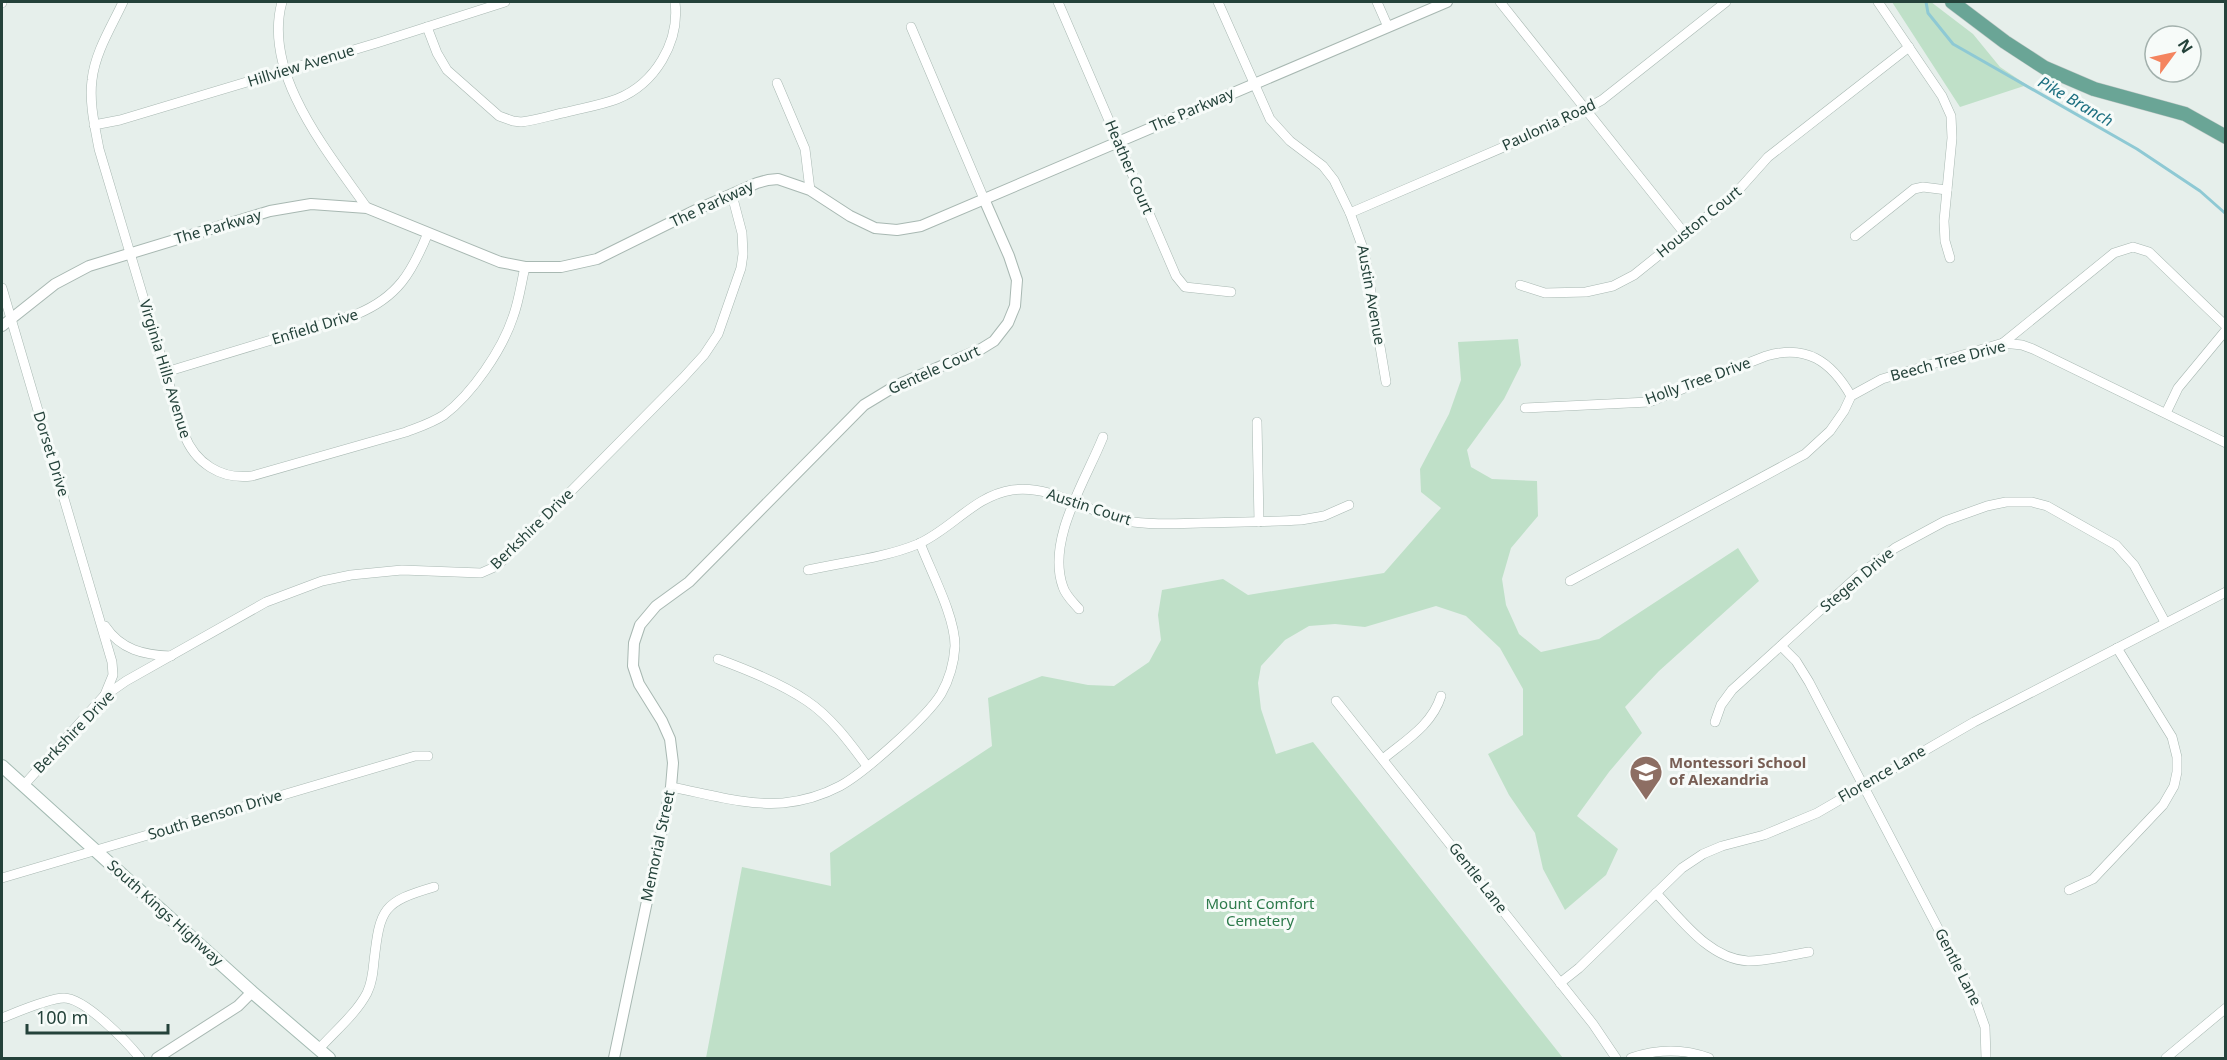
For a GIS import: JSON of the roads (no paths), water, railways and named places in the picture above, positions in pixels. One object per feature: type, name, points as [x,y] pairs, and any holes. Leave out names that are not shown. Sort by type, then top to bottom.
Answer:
[{"type":"main road","points":[[1952,2],[2005,42],[2045,68],[2094,89],[2185,114],[2226,137]]},
{"type":"main road","name":"South Kings Highway","points":[[2,766],[329,1059]]},
{"type":"street","name":"Virginia Hills Avenue","points":[[123,2],[93,71],[91,94],[94,125],[99,149],[184,434],[197,457],[206,465],[228,475],[246,477],[263,474],[406,432],[443,415],[457,404],[470,388],[507,331],[517,305],[525,267]]},
{"type":"street","points":[[282,2],[278,36],[292,90],[307,121],[367,208]]},
{"type":"street","name":"Hillview Avenue","points":[[94,125],[120,120],[505,2]]},
{"type":"street","points":[[428,27],[437,53],[447,70],[499,116],[521,122],[612,101],[637,87],[655,69],[667,51],[674,30],[675,2]]},
{"type":"street","name":"Heather Court","points":[[1058,2],[1176,276],[1185,287],[1231,292]]},
{"type":"street","name":"Austin Avenue","points":[[1218,2],[1270,119],[1290,141],[1323,166],[1334,180],[1350,213],[1364,251],[1386,382]]},
{"type":"street","points":[[1377,2],[1388,27]]},
{"type":"street","name":"The Parkway","points":[[2,326],[42,292],[67,276],[90,266],[129,252],[291,206],[318,204],[367,208],[500,262],[525,267],[561,267],[597,259],[757,183],[778,179],[810,190],[859,221],[875,228],[897,230],[921,226],[1447,2]]},
{"type":"street","points":[[1500,2],[1685,234]]},
{"type":"street","name":"Paulonia Road","points":[[1350,213],[1562,122],[1602,100],[1726,2]]},
{"type":"street","points":[[1878,2],[1942,96],[1951,116],[1952,138],[1944,231],[1950,258]]},
{"type":"street","name":"Gentele Court","points":[[634,639],[649,613],[689,582],[864,405],[897,385],[981,349],[1003,331],[1015,306],[1017,280],[1010,256],[911,27]]},
{"type":"street","name":"Houston Court","points":[[1520,285],[1553,294],[1586,292],[1606,288],[1634,275],[1735,194],[1768,157],[1883,65],[1909,47]]},
{"type":"street","points":[[777,83],[805,149],[810,190]]},
{"type":"street","points":[[1855,236],[1914,189],[1923,187],[1947,190]]},
{"type":"street","name":"Berkshire Drive","points":[[24,785],[103,697],[126,681],[266,602],[322,581],[351,575],[392,570],[481,573],[496,566],[683,378],[712,344],[723,322],[743,254],[742,233],[732,195]]},
{"type":"street","name":"Enfield Drive","points":[[166,372],[371,309],[390,296],[405,279],[418,259],[428,233]]},
{"type":"street","points":[[2003,343],[2114,253],[2133,247],[2149,252],[2226,328],[2175,393],[2166,413]]},
{"type":"street","name":"Dorset Drive","points":[[2,288],[112,662],[112,675],[103,697]]},
{"type":"street","name":"Beech Tree Drive","points":[[1851,396],[1894,374],[2003,343],[2022,345],[2226,443]]},
{"type":"street","name":"Holly Tree Drive","points":[[1525,408],[1649,402],[1766,356],[1785,352],[1810,356],[1823,362],[1841,378],[1851,396]]},
{"type":"street","points":[[1570,581],[1805,454],[1830,431],[1851,396]]},
{"type":"street","points":[[1257,422],[1259,522]]},
{"type":"street","points":[[1079,609],[1063,586],[1059,562],[1061,540],[1074,501],[1103,437]]},
{"type":"street","name":"Austin Court","points":[[808,570],[899,550],[920,543],[946,527],[978,502],[1005,492],[1033,490],[1058,495],[1118,519],[1147,524],[1314,519],[1349,505]]},
{"type":"street","name":"Stegen Drive","points":[[1715,722],[1721,705],[1732,690],[1859,575],[1895,548],[1945,521],[1996,504],[2019,501],[2047,506],[2116,545],[2134,565],[2164,622]]},
{"type":"street","points":[[671,787],[746,802],[784,803],[810,798],[849,780],[932,707],[945,687],[952,667],[955,645],[952,626],[920,543]]},
{"type":"street","name":"Florence Lane","points":[[1560,983],[1579,968],[1682,868],[1703,854],[1792,825],[1974,722],[2226,592]]},
{"type":"street","name":"Dorset Drive","points":[[100,620],[113,638],[123,645],[152,655],[171,656]]},
{"type":"street","name":"Memorial Street","points":[[614,1059],[671,787],[673,763],[670,739],[635,676],[632,654],[634,639]]},
{"type":"street","name":"Gentle Lane","points":[[1781,646],[1796,662],[1809,682],[1975,999],[1985,1027],[1986,1059]]},
{"type":"street","points":[[2069,890],[2093,879],[2163,805],[2174,786],[2177,772],[2177,757],[2172,737],[2117,648]]},
{"type":"street","points":[[718,659],[788,690],[807,701],[832,723],[867,766]]},
{"type":"street","points":[[1383,759],[1427,723],[1437,708],[1441,696]]},
{"type":"street","name":"Gentle Lane","points":[[1336,700],[1593,1024],[1616,1059]]},
{"type":"street","name":"South Benson Drive","points":[[2,878],[415,756],[428,756]]},
{"type":"street","points":[[318,1050],[366,995],[372,977],[378,928],[384,912],[400,898],[434,887]]},
{"type":"street","points":[[1656,893],[1706,944],[1726,956],[1749,961],[1809,952]]},
{"type":"street","points":[[157,1059],[238,1006],[252,992]]},
{"type":"street","points":[[2,1018],[57,999],[72,999],[79,1002],[131,1047],[140,1059]]},
{"type":"street","points":[[2166,1059],[2226,1008]]},
{"type":"street","points":[[1631,1059],[1650,1052],[1665,1050],[1681,1051],[1709,1059]]},
{"type":"waterway","name":"Pike Branch","points":[[1926,2],[1928,13],[1953,44],[2137,149],[2200,191],[2226,214]]},
{"type":"place","name":"Montessori School of Alexandria","points":[[1646,801]]},
{"type":"park label","name":"Mount Comfort Cemetery","points":[[1260,912]]}]
